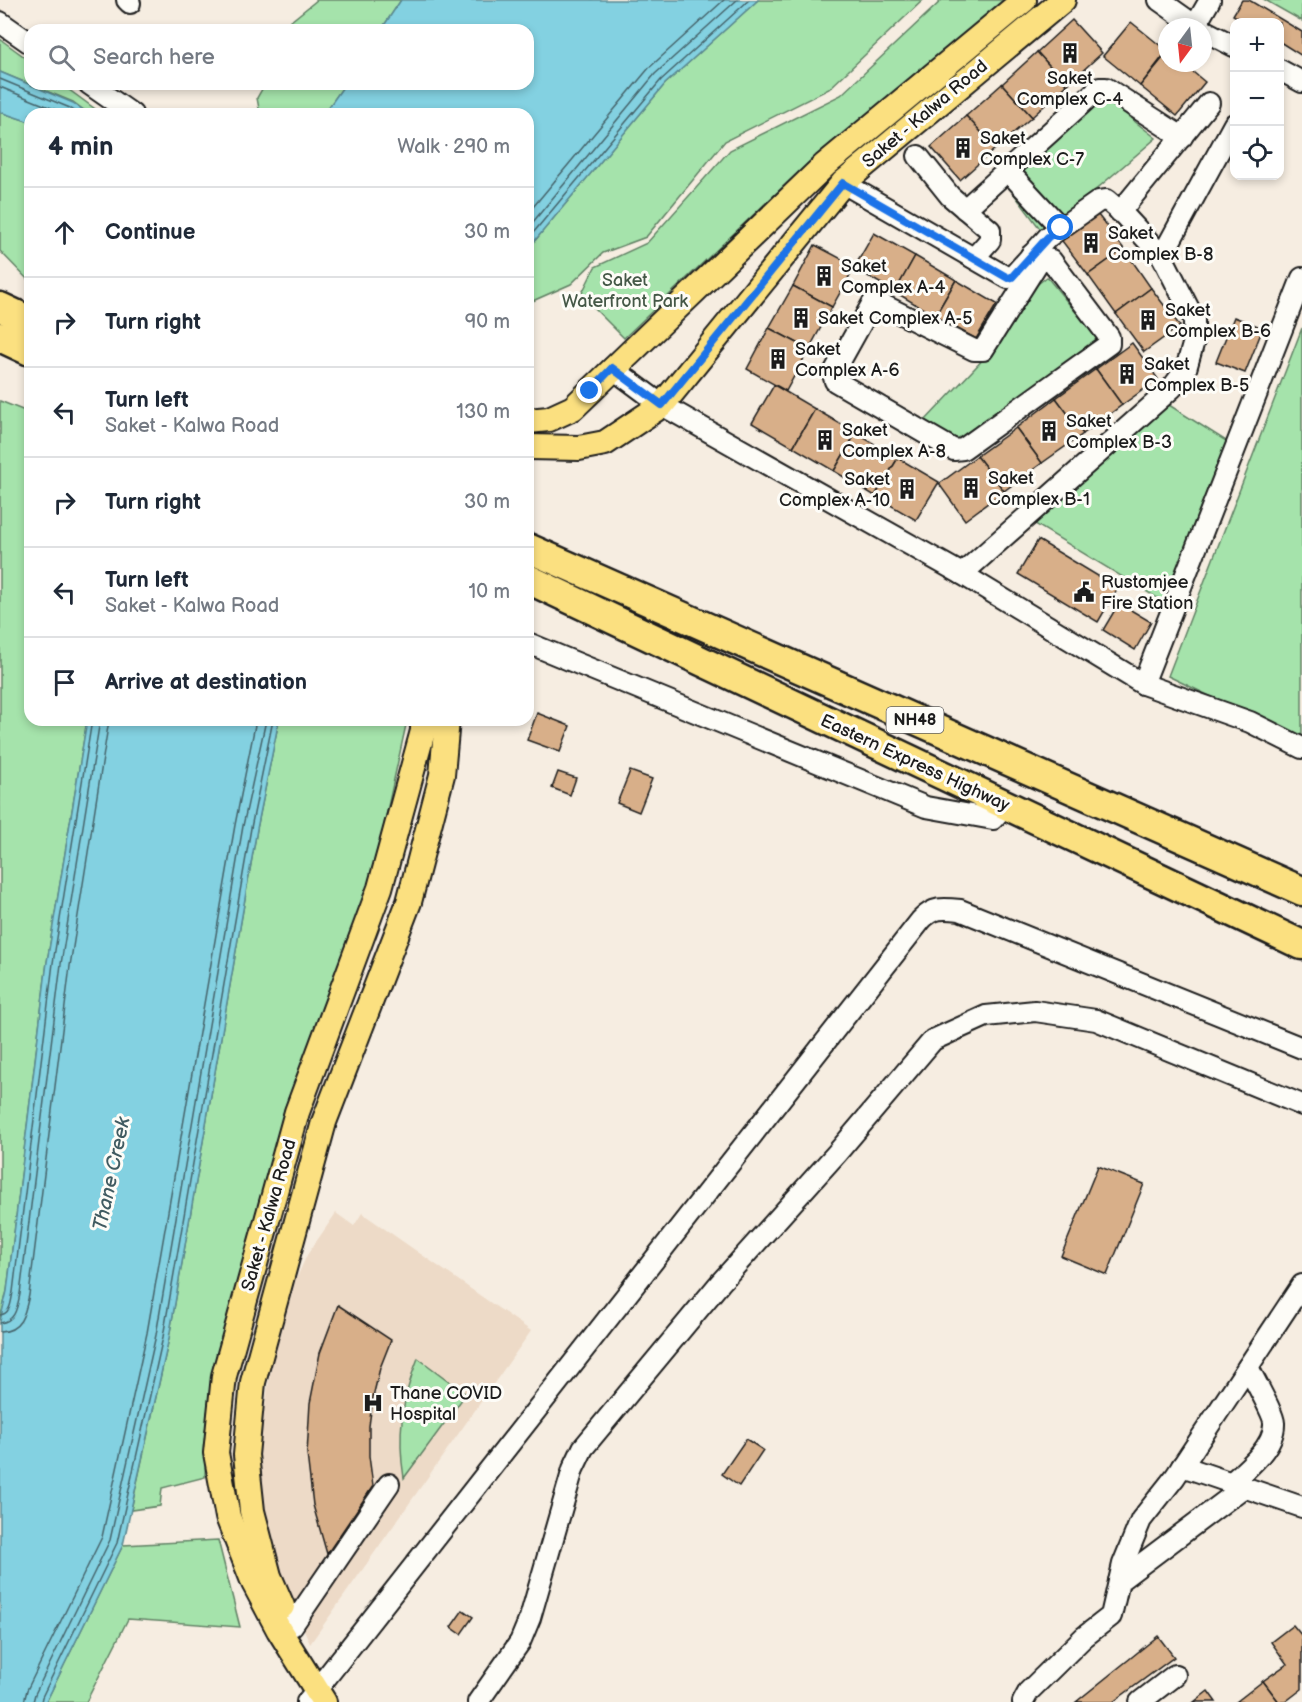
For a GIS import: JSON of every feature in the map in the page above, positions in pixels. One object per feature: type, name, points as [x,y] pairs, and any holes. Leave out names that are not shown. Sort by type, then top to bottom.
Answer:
[{"type":"highway","points":[[0,307],[24,318]]},
{"type":"highway","points":[[0,337],[24,348]]},
{"type":"highway","name":"Eastern Express Highway","points":[[534,551],[1302,891]]},
{"type":"highway","name":"Eastern Express Highway","points":[[534,582],[1302,945]]},
{"type":"main road","name":"Saket - Kalwa Road","points":[[534,420],[549,419],[573,408],[825,165],[1024,0]]},
{"type":"main road","name":"Saket - Kalwa Road","points":[[534,447],[579,448],[605,443],[662,405],[843,183],[1063,0]]},
{"type":"main road","name":"Saket - Kalwa Road","points":[[321,1696],[302,1650],[254,1583],[228,1517],[216,1454],[224,1376],[297,1112],[380,888],[423,726]]},
{"type":"main road","name":"Saket - Kalwa Road","points":[[285,1628],[252,1511],[246,1455],[253,1382],[324,1122],[409,902],[442,775],[446,726]]},
{"type":"main road","points":[[305,1091],[333,1101]]},
{"type":"main road","points":[[228,1517],[252,1511]]},
{"type":"street","points":[[1159,0],[1184,18]]},
{"type":"street","points":[[1202,18],[1210,0]]},
{"type":"street","points":[[0,22],[24,39]]},
{"type":"street","points":[[1212,35],[1230,44]]},
{"type":"street","points":[[1284,72],[1302,82]]},
{"type":"street","points":[[965,209],[1099,88],[1106,88],[1182,137]]},
{"type":"street","points":[[98,90],[123,108]]},
{"type":"street","points":[[1120,212],[1209,103]]},
{"type":"street","points":[[1162,256],[1233,126]]},
{"type":"street","points":[[918,156],[950,196],[990,230],[990,240],[974,258]]},
{"type":"street","points":[[1008,171],[1061,228]]},
{"type":"street","points":[[843,183],[1008,278],[1036,257]]},
{"type":"street","points":[[962,574],[1172,388],[1186,369],[1194,341],[1194,319],[1162,256],[1107,200],[1099,201],[1048,237],[1036,257],[984,350],[974,350],[877,302],[872,304],[833,374],[835,381],[954,450],[963,449],[1109,344],[1109,337],[1051,260],[1036,257]]},
{"type":"street","points":[[1143,684],[1302,278]]},
{"type":"street","points":[[612,368],[662,405],[962,574],[1143,684],[1250,722],[1302,748]]},
{"type":"street","points":[[534,645],[926,807],[993,819],[1005,805]]},
{"type":"street","points":[[321,1696],[930,910],[943,908],[960,910],[1302,1048]]},
{"type":"street","points":[[478,1702],[520,1642],[530,1618],[573,1469],[583,1448],[720,1283],[837,1153],[933,1040],[986,1016],[1035,1011],[1096,1020],[1302,1105]]},
{"type":"street","points":[[1023,1702],[1029,1691],[1084,1636],[1111,1616],[1131,1543],[1141,1521],[1182,1466],[1302,1285]]},
{"type":"street","points":[[1119,1581],[1237,1485],[1248,1467],[1264,1449],[1271,1437],[1275,1421],[1248,1367]]},
{"type":"street","points":[[1182,1466],[1302,1507]]},
{"type":"street","points":[[285,1628],[389,1484]]},
{"type":"street","points":[[1140,1702],[1175,1675]]},
{"type":"shaded area","name":"Thane COVID Hospital","points":[[336,1213],[354,1226],[362,1213],[531,1331],[310,1644],[260,1513],[257,1481],[261,1432],[270,1374],[287,1299],[307,1255]]},
{"type":"green space","points":[[317,0],[401,0],[385,24],[287,24]]},
{"type":"green space","points":[[758,0],[923,0],[829,89],[725,141],[646,237],[603,253],[571,284],[534,300],[534,242],[665,84]]},
{"type":"green space","name":"Saket Waterfront Park","points":[[942,0],[1005,0],[810,161],[624,338],[581,295],[595,267],[647,243],[730,150],[841,95]]},
{"type":"green space","points":[[1265,0],[1302,0],[1302,21]]},
{"type":"green space","points":[[0,39],[24,57],[24,82],[0,72]]},
{"type":"green space","points":[[44,90],[69,90],[94,108],[81,108],[73,102]]},
{"type":"green space","points":[[262,90],[341,90],[328,108],[259,108],[257,98]]},
{"type":"green space","points":[[1102,96],[1156,138],[1044,234],[1005,182]]},
{"type":"green space","points":[[0,112],[24,120],[24,276],[0,251]]},
{"type":"green space","points":[[1047,277],[1101,343],[959,440],[923,423],[990,352],[1031,289]]},
{"type":"green space","points":[[1302,328],[1302,740],[1168,676]]},
{"type":"green space","points":[[0,401],[24,411],[24,726],[86,726],[47,962],[7,1291],[0,1321]]},
{"type":"green space","points":[[1169,405],[1231,444],[1167,604],[1035,524]]},
{"type":"green space","points":[[278,726],[406,726],[372,879],[285,1107],[207,1413],[205,1477],[162,1488],[160,1506],[131,1510],[169,1338],[257,829]]},
{"type":"green space","points":[[418,1358],[466,1394],[404,1478],[401,1447],[402,1417]]},
{"type":"green space","points":[[218,1540],[240,1627],[128,1619],[86,1702],[46,1702],[123,1545]]},
{"type":"water","points":[[401,0],[758,0],[665,84],[534,242],[534,108],[328,108],[341,90],[534,90],[534,24],[385,24]]},
{"type":"water","points":[[0,72],[24,82],[24,90],[42,90],[80,108],[24,108],[24,120],[0,112]]},
{"type":"water","name":"Thane Creek","points":[[86,726],[278,726],[257,829],[169,1338],[123,1545],[46,1702],[0,1702],[0,1321],[7,1291],[47,962]]},
{"type":"building","points":[[1242,0],[1249,0],[1279,18],[1239,18],[1233,15]]},
{"type":"building","name":"Saket Complex C-4","points":[[1072,20],[1102,53],[1067,85],[1037,52]]},
{"type":"building","points":[[1284,21],[1302,32],[1302,56],[1284,45]]},
{"type":"building","points":[[1131,22],[1158,44],[1158,63],[1140,86],[1103,56]]},
{"type":"building","points":[[1037,52],[1067,85],[1032,117],[1002,84]]},
{"type":"building","points":[[1158,64],[1158,72],[1193,72],[1205,82],[1177,116],[1140,86]]},
{"type":"building","points":[[1002,84],[1032,117],[996,148],[966,116]]},
{"type":"building","name":"Saket Complex C-7","points":[[966,116],[996,148],[960,180],[931,147]]},
{"type":"building","name":"Saket Complex B-8","points":[[1095,211],[1124,249],[1088,275],[1059,237]]},
{"type":"building","points":[[874,233],[915,256],[895,292],[854,268]]},
{"type":"building","name":"Saket Complex A-4","points":[[815,245],[855,266],[832,307],[793,286]]},
{"type":"building","points":[[1124,249],[1151,288],[1116,314],[1088,275]]},
{"type":"building","points":[[915,256],[956,280],[935,316],[895,292]]},
{"type":"building","points":[[956,280],[997,304],[976,339],[935,316]]},
{"type":"building","name":"Saket Complex A-5","points":[[793,286],[832,307],[809,349],[769,328]]},
{"type":"building","name":"Saket Complex B-6","points":[[1151,288],[1180,326],[1144,352],[1116,314]]},
{"type":"building","points":[[1234,317],[1263,328],[1245,373],[1216,362]]},
{"type":"building","name":"Saket Complex A-6","points":[[769,328],[809,349],[786,391],[747,369]]},
{"type":"building","name":"Saket Complex B-5","points":[[1132,343],[1158,379],[1122,405],[1096,369]]},
{"type":"building","points":[[1096,369],[1122,405],[1083,434],[1056,398]]},
{"type":"building","points":[[774,385],[815,409],[793,447],[752,423]]},
{"type":"building","name":"Saket Complex B-3","points":[[1056,398],[1083,434],[1042,463],[1016,428]]},
{"type":"building","name":"Saket Complex A-8","points":[[815,409],[856,433],[834,471],[793,447]]},
{"type":"building","points":[[1016,428],[1042,463],[1004,491],[977,456]]},
{"type":"building","points":[[856,433],[898,458],[875,496],[834,471]]},
{"type":"building","name":"Saket Complex B-1","points":[[977,456],[1004,491],[965,520],[939,484]]},
{"type":"building","name":"Saket Complex A-10","points":[[898,458],[939,482],[916,520],[875,496]]},
{"type":"building","points":[[1038,540],[1118,588],[1098,622],[1018,574]]},
{"type":"building","points":[[1119,603],[1151,622],[1135,650],[1103,630]]},
{"type":"building","points":[[537,713],[570,726],[560,752],[527,740]]},
{"type":"building","points":[[630,771],[652,779],[639,812],[617,803]]},
{"type":"building","points":[[558,772],[576,778],[570,795],[552,788]]},
{"type":"building","points":[[1098,1166],[1144,1184],[1107,1275],[1061,1256]]},
{"type":"building","points":[[338,1305],[391,1340],[380,1368],[369,1426],[369,1456],[373,1486],[327,1554],[313,1505],[307,1454],[310,1403],[320,1353]]},
{"type":"building","points":[[746,1439],[763,1450],[739,1486],[722,1474]]},
{"type":"building","points":[[463,1610],[473,1617],[461,1634],[451,1627]]},
{"type":"building","points":[[1293,1625],[1302,1636],[1302,1689],[1285,1702],[1279,1702],[1263,1681],[1287,1664],[1271,1642]]},
{"type":"building","points":[[1158,1636],[1174,1657],[1113,1702],[1076,1702]]},
{"type":"building","points":[[1263,1681],[1279,1702],[1236,1702]]},
{"type":"building","points":[[1208,1691],[1216,1702],[1194,1702]]},
{"type":"place","name":"Saket Complex C-4","points":[[1070,53]]},
{"type":"place","name":"Saket Complex C-7","points":[[963,148]]},
{"type":"place","name":"Saket Complex B-8","points":[[1091,243]]},
{"type":"place","name":"Saket Complex A-4","points":[[824,276]]},
{"type":"place","name":"Saket Complex A-5","points":[[801,318]]},
{"type":"place","name":"Saket Complex B-6","points":[[1148,320]]},
{"type":"place","name":"Saket Complex A-6","points":[[778,359]]},
{"type":"place","name":"Saket Complex B-5","points":[[1127,374]]},
{"type":"place","name":"Saket Complex B-3","points":[[1049,431]]},
{"type":"place","name":"Saket Complex A-8","points":[[825,440]]},
{"type":"place","name":"Saket Complex B-1","points":[[971,488]]},
{"type":"place","name":"Saket Complex A-10","points":[[907,489]]},
{"type":"place","name":"Rustomjee Fire Station","points":[[1084,592]]},
{"type":"place","name":"Thane COVID Hospital","points":[[373,1403]]},
{"type":"route","points":[[590,391],[612,368],[662,405],[843,183],[1008,278],[1012,277],[1048,237],[1061,228]]}]
